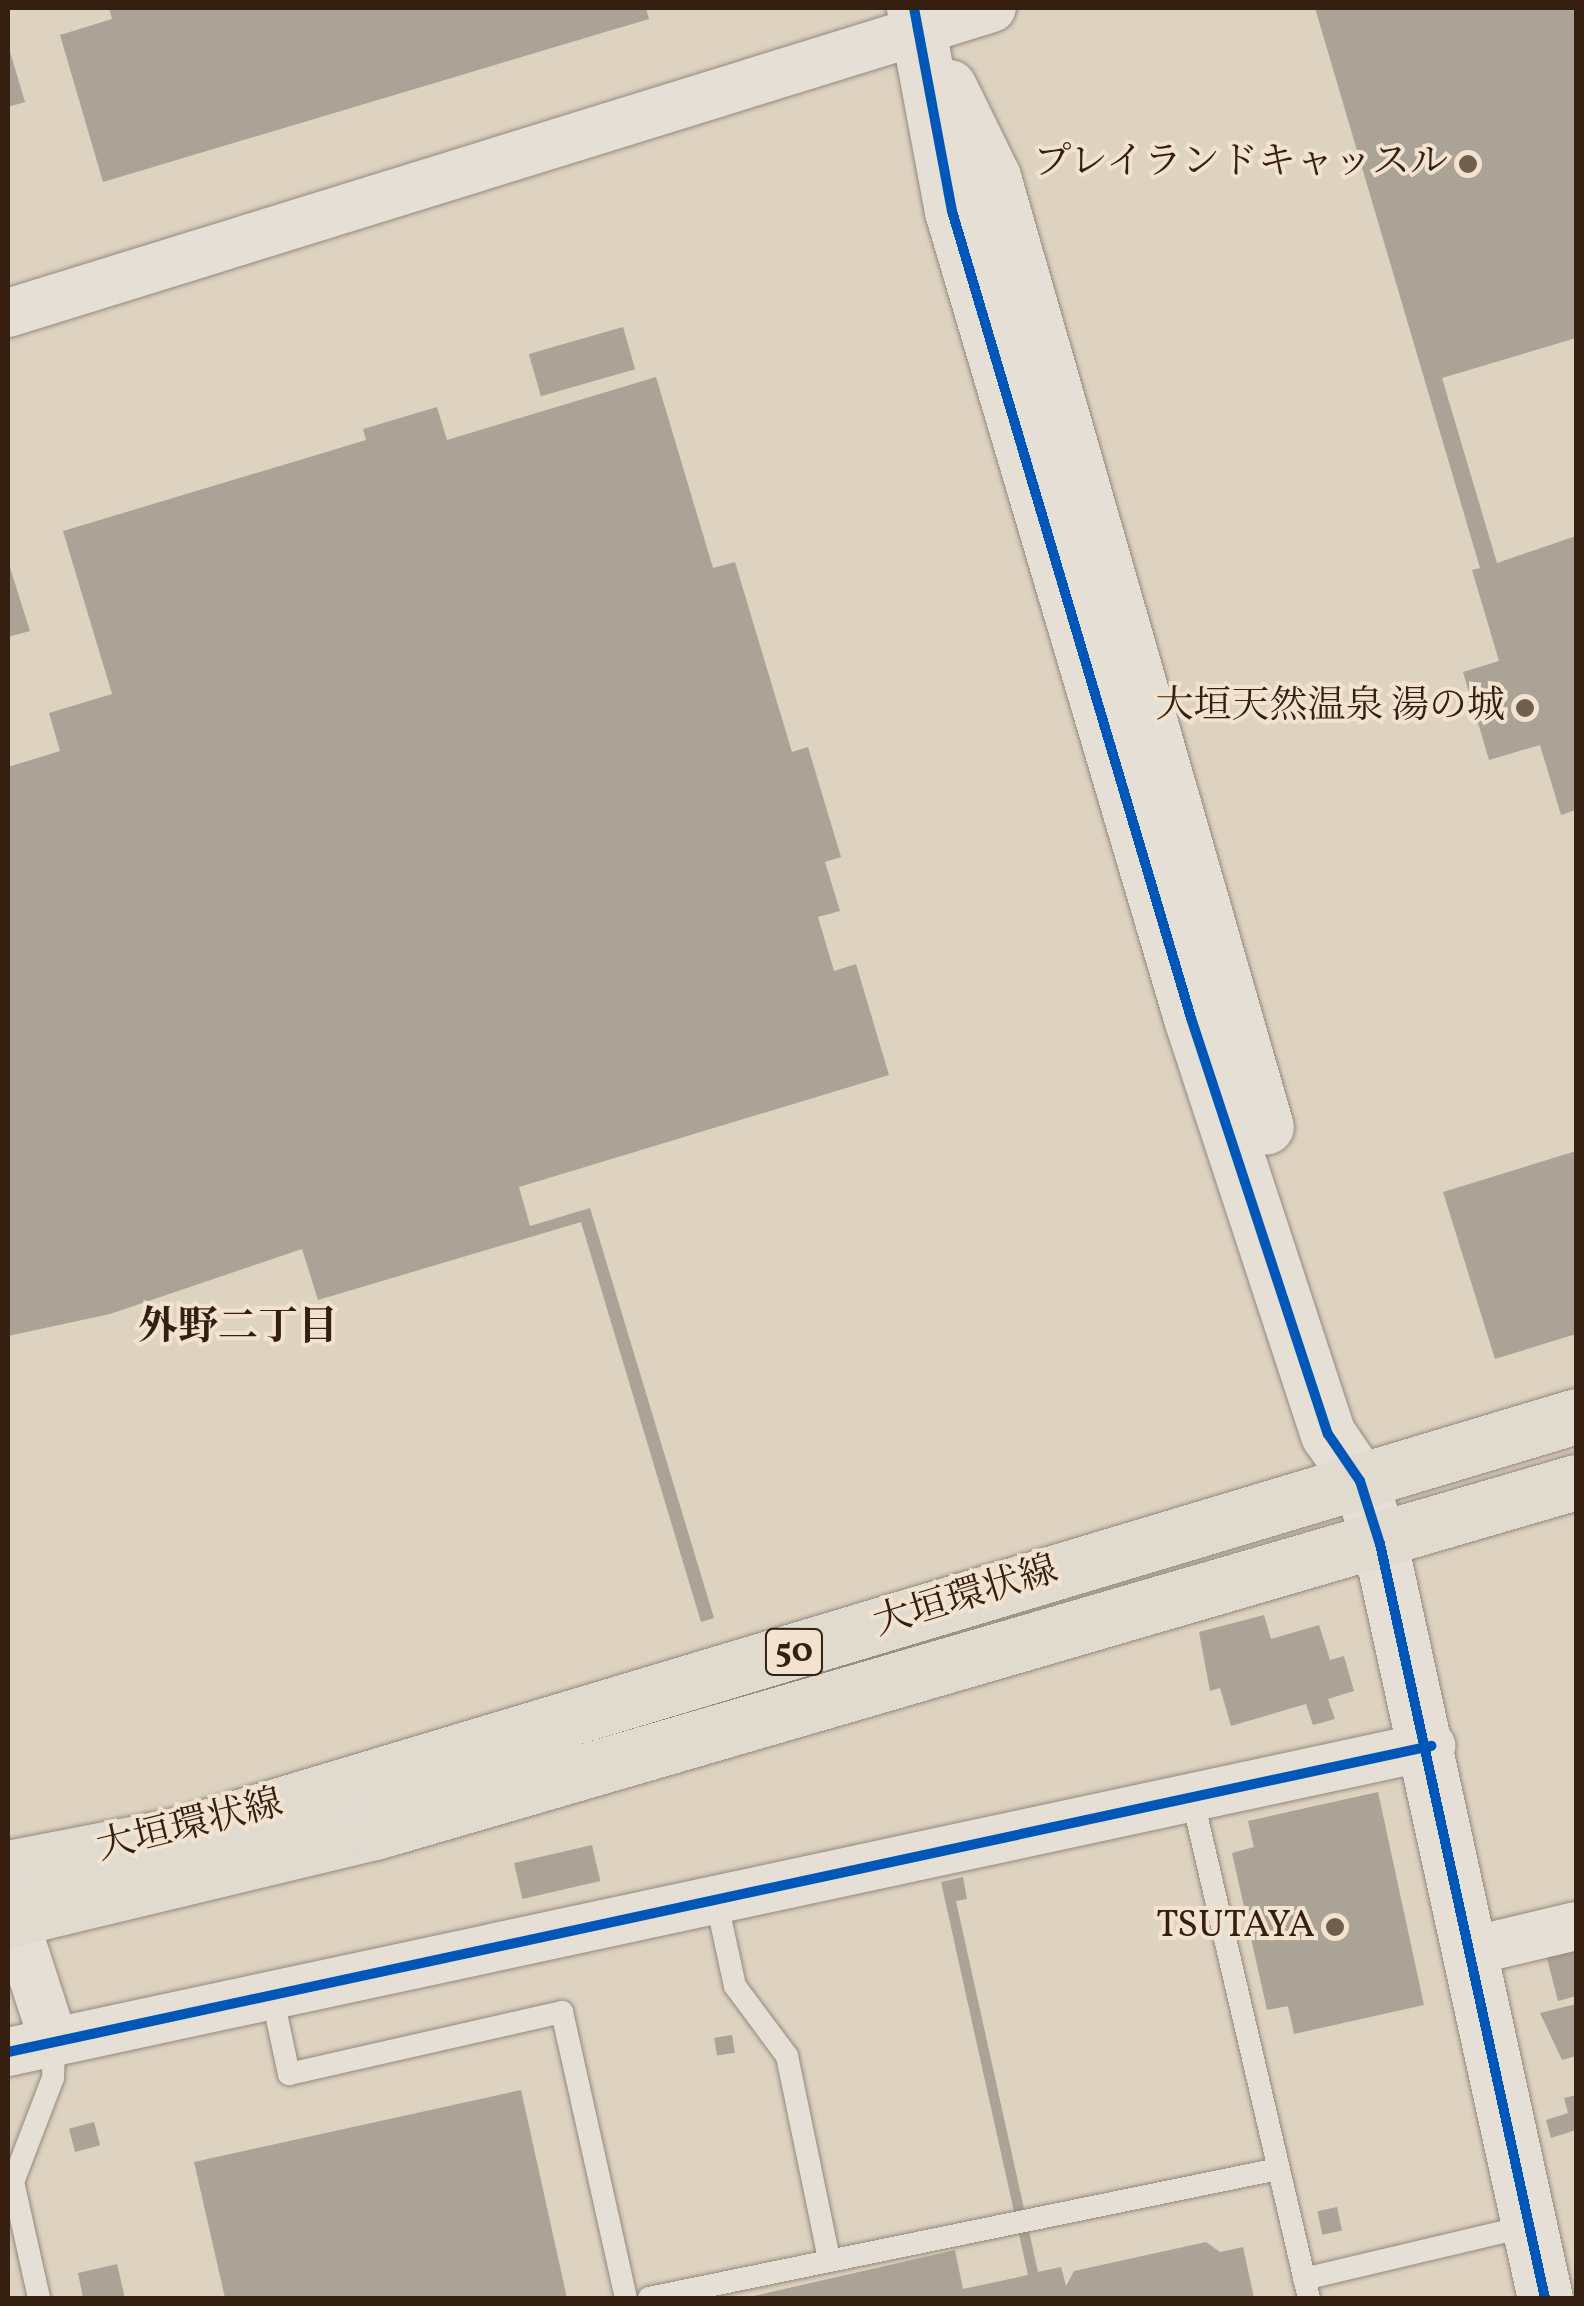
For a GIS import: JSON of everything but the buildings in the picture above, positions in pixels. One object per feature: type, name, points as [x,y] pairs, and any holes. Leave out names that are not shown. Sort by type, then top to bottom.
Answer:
[{"type":"main road","name":"大垣環状線","points":[[10,1902],[183,1834],[1576,1416]]},
{"type":"main road","name":"大垣環状線","points":[[10,1902],[375,1832],[1380,1544],[1576,1482]]},
{"type":"street","points":[[8,312],[917,19],[992,8]]},
{"type":"street","points":[[917,19],[952,210],[1191,1018],[1328,1434],[1360,1481],[1380,1544],[1430,1746],[1545,2298]]},
{"type":"street","points":[[8,2052],[1430,1746]]},
{"type":"street","points":[[10,1902],[54,2042]]},
{"type":"street","points":[[1471,1951],[1576,1926]]},
{"type":"lane","points":[[1192,1797],[1306,2289],[1529,2226]]},
{"type":"lane","points":[[716,1899],[735,1986],[788,2056],[829,2258]]},
{"type":"lane","points":[[272,1995],[290,2074],[562,2012],[626,2298]]},
{"type":"lane","points":[[39,2298],[10,2182],[53,2078],[54,2042]]},
{"type":"lane","points":[[649,2298],[829,2258],[1278,2169]]},
{"type":"cycle path","points":[[914,8],[952,211],[1191,1018],[1328,1434],[1360,1481],[1380,1544],[1545,2298]]},
{"type":"cycle path","points":[[8,2052],[1431,1746]]},
{"type":"place","name":"プレイランドキャッスル","points":[[1468,164]]},
{"type":"place","name":"大垣天然温泉 湯の城","points":[[1525,708]]},
{"type":"place","name":"TSUTAYA","points":[[1335,1927]]},
{"type":"district","name":"外野二丁目","points":[[238,1329]]}]
